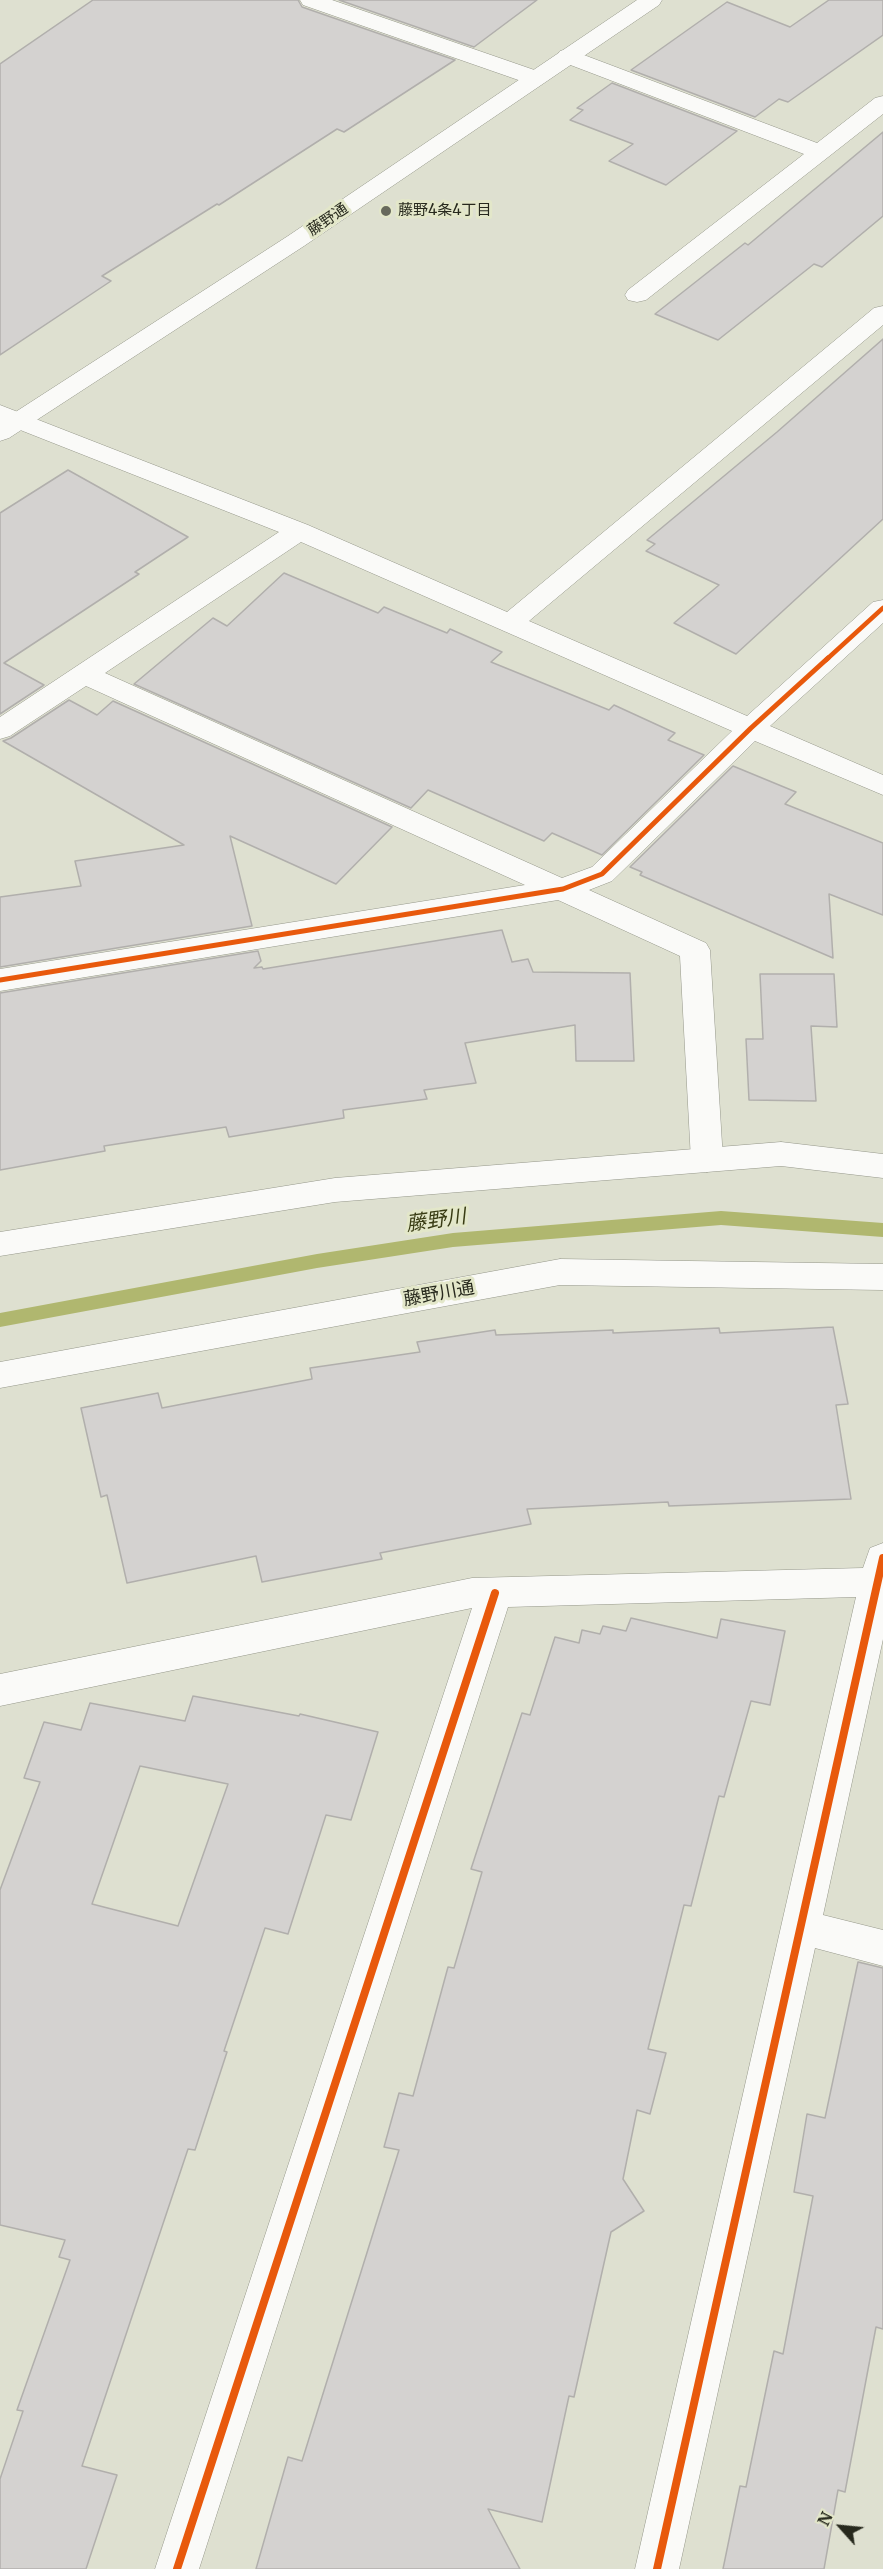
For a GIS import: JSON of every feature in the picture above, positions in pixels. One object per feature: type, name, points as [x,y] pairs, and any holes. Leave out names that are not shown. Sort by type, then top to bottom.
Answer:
[{"type":"street","name":"藤野通","points":[[6,422],[296,242],[651,0]]},
{"type":"street","points":[[325,2],[535,78]]},
{"type":"street","points":[[568,56],[820,152]]},
{"type":"street","points":[[637,295],[883,103]]},
{"type":"street","points":[[510,623],[883,313]]},
{"type":"street","points":[[6,422],[299,531],[883,786]]},
{"type":"street","points":[[0,730],[299,531]]},
{"type":"street","points":[[0,980],[563,890],[602,874],[751,728],[883,608]]},
{"type":"street","points":[[84,674],[695,950],[707,1160]]},
{"type":"street","points":[[0,1244],[335,1190],[781,1154],[883,1166]]},
{"type":"street","name":"藤野川通","points":[[0,1375],[560,1272],[883,1277]]},
{"type":"street","points":[[0,1690],[472,1593],[881,1570],[657,2569]]},
{"type":"street","points":[[177,2569],[495,1593]]},
{"type":"street","points":[[801,1927],[883,1948]]},
{"type":"building","points":[[93,0],[298,0],[302,7],[455,60],[344,132],[337,129],[219,205],[217,204],[102,276],[111,281],[0,355],[0,64]]},
{"type":"building","points":[[339,0],[537,0],[474,47]]},
{"type":"building","points":[[829,0],[883,0],[883,35],[788,102],[779,99],[755,117],[631,70],[727,2],[790,27]]},
{"type":"building","points":[[612,83],[737,131],[666,185],[609,161],[633,144],[570,120],[583,110],[577,108]]},
{"type":"building","points":[[883,132],[883,216],[822,267],[814,264],[718,340],[655,314],[745,243],[748,245]]},
{"type":"building","points":[[883,339],[883,519],[736,654],[674,623],[719,585],[646,551],[655,544],[647,540],[777,432]]},
{"type":"building","points":[[68,470],[188,537],[135,572],[139,574],[4,663],[44,685],[0,714],[0,513]]},
{"type":"building","points":[[284,573],[378,613],[384,607],[447,633],[450,629],[502,652],[491,662],[609,710],[614,705],[675,733],[668,740],[704,755],[602,855],[552,833],[544,841],[428,790],[411,808],[134,684],[213,618],[227,626]]},
{"type":"building","points":[[69,700],[97,715],[113,701],[392,827],[336,884],[230,836],[252,926],[0,967],[0,897],[81,886],[75,861],[184,845],[3,741]]},
{"type":"building","points":[[733,766],[796,792],[785,804],[883,843],[883,915],[829,894],[833,958],[640,875],[642,872],[630,867]]},
{"type":"building","points":[[502,930],[512,962],[528,959],[533,972],[630,973],[634,1061],[576,1061],[575,1025],[465,1043],[476,1083],[424,1090],[427,1099],[343,1110],[344,1118],[229,1137],[226,1127],[104,1146],[105,1151],[0,1170],[0,993],[258,951],[261,961],[254,968],[262,967],[263,969]]},
{"type":"building","points":[[760,974],[834,974],[837,1027],[811,1026],[816,1101],[749,1100],[746,1039],[763,1039]]},
{"type":"building","points":[[833,1327],[848,1404],[836,1405],[851,1499],[669,1506],[668,1502],[527,1509],[531,1524],[380,1553],[382,1559],[262,1582],[256,1556],[127,1583],[107,1495],[101,1497],[81,1408],[158,1393],[162,1408],[312,1379],[310,1368],[420,1352],[417,1342],[495,1330],[496,1335],[719,1328],[720,1333]]},
{"type":"building","points":[[631,1618],[717,1638],[721,1619],[785,1631],[770,1705],[751,1701],[724,1797],[719,1796],[691,1906],[684,1905],[648,2049],[666,2053],[650,2114],[637,2110],[623,2179],[644,2211],[611,2232],[574,2397],[569,2396],[542,2522],[488,2509],[520,2569],[256,2569],[288,2457],[302,2461],[399,2150],[384,2147],[399,2093],[413,2096],[448,1967],[454,1968],[482,1872],[471,1869],[522,1713],[530,1715],[555,1637],[579,1643],[582,1630],[600,1634],[603,1626],[626,1631]]},
{"type":"building","points":[[193,1696],[299,1716],[300,1714],[378,1732],[351,1820],[326,1815],[288,1934],[265,1928],[224,2051],[227,2052],[195,2150],[188,2149],[82,2466],[117,2475],[86,2569],[0,2569],[0,2479],[23,2411],[17,2410],[70,2260],[59,2257],[65,2240],[0,2225],[0,1890],[40,1782],[24,1778],[44,1722],[81,1730],[90,1703],[185,1721]],"holes":[[[140,1766],[228,1784],[178,1926],[92,1904]]]},
{"type":"building","points":[[858,1962],[883,1968],[883,2329],[876,2327],[845,2492],[838,2490],[824,2569],[723,2569],[740,2486],[746,2487],[774,2351],[783,2354],[813,2196],[794,2192],[807,2114],[825,2118]]},
{"type":"waterway","name":"藤野川","points":[[0,1320],[317,1261],[453,1240],[721,1218],[883,1230]]},
{"type":"cycle path","points":[[0,980],[563,889],[602,874],[751,728],[883,608]]},
{"type":"cycle path","points":[[657,2569],[883,1558]]},
{"type":"cycle path","points":[[177,2569],[495,1593]]},
{"type":"place","name":"藤野4条4丁目","points":[[386,211]]}]
